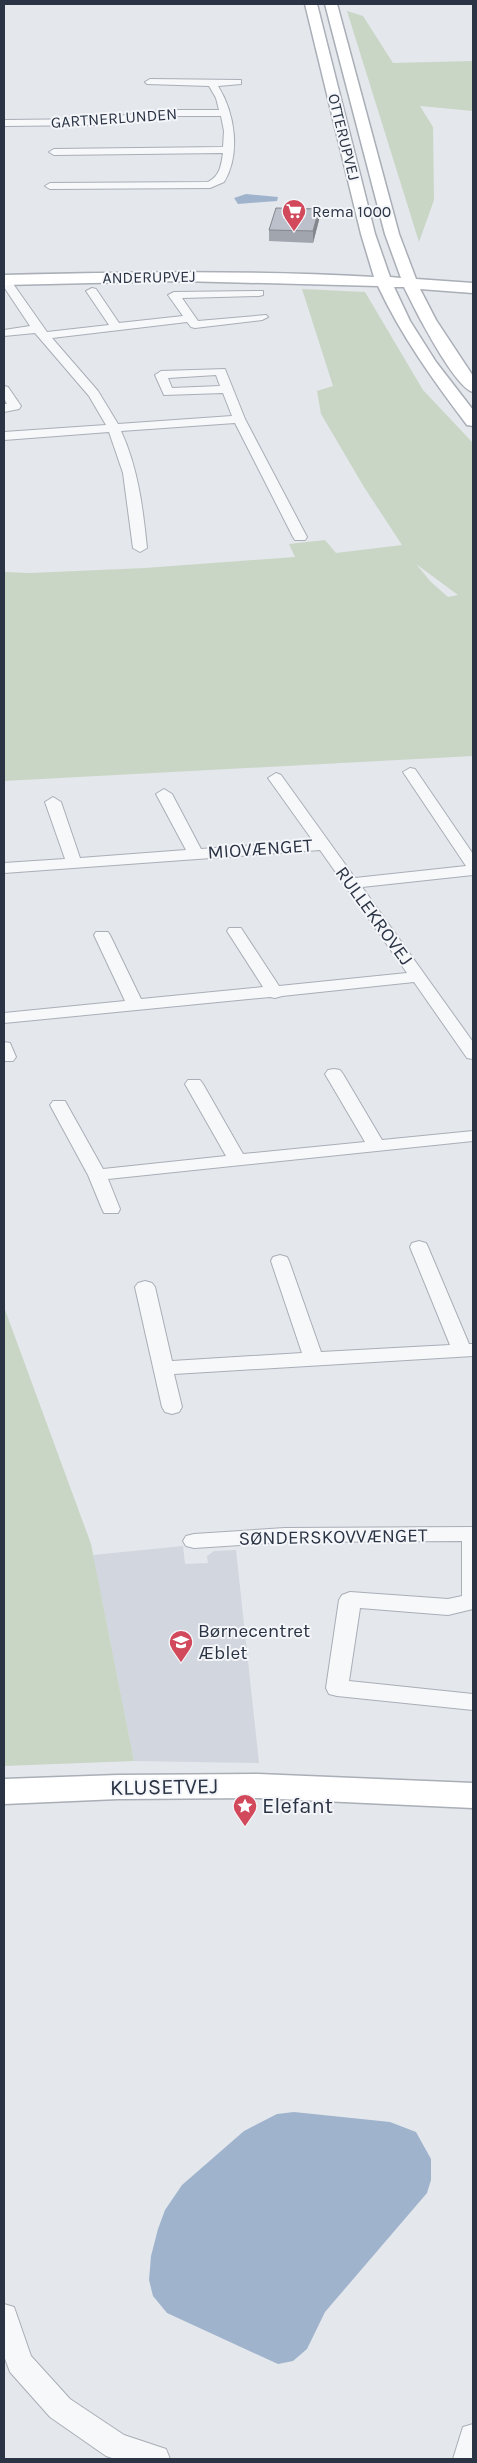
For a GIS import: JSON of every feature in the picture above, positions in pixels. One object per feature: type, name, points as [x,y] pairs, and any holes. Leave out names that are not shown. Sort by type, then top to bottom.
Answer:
[{"type":"main road","name":"OTTERUPVEJ","points":[[311,4],[364,215],[380,237],[399,286],[428,320],[473,387]]},
{"type":"main road","name":"OTTERUPVEJ","points":[[331,4],[392,234],[402,321],[429,364],[473,421]]},
{"type":"main road","name":"ANDERUPVEJ","points":[[4,280],[170,276],[295,279],[473,290]]},
{"type":"main road","name":"KLUSETVEJ","points":[[4,1792],[118,1787],[258,1786],[473,1796]]},
{"type":"street","name":"GARTNERLUNDEN","points":[[150,82],[238,82]]},
{"type":"street","points":[[50,186],[210,184],[220,180],[226,167],[229,132],[221,98],[212,83]]},
{"type":"street","name":"GARTNERLUNDEN","points":[[4,123],[98,122],[161,113],[225,113]]},
{"type":"street","name":"GARTNERLUNDEN","points":[[54,152],[228,150]]},
{"type":"street","points":[[4,280],[40,332],[86,383],[101,404],[125,458],[137,509],[140,548]]},
{"type":"street","points":[[92,291],[116,326]]},
{"type":"street","points":[[259,293],[174,295],[196,325],[262,317]]},
{"type":"street","points":[[4,333],[116,326],[190,318]]},
{"type":"street","points":[[227,389],[168,392],[161,375],[221,372],[238,419],[300,537]]},
{"type":"street","points":[[4,390],[15,406],[4,408]]},
{"type":"street","points":[[4,436],[238,419]]},
{"type":"street","points":[[410,772],[473,865]]},
{"type":"street","name":"RULLEKROVEJ","points":[[276,778],[418,977],[470,1045]]},
{"type":"street","name":"MIOVÆNGET","points":[[164,794],[196,854]]},
{"type":"street","points":[[53,802],[74,863]]},
{"type":"street","name":"MIOVÆNGET","points":[[4,868],[324,845]]},
{"type":"street","points":[[351,883],[473,870]]},
{"type":"street","points":[[235,930],[275,992]]},
{"type":"street","points":[[102,935],[136,1006]]},
{"type":"street","points":[[4,1018],[418,977]]},
{"type":"street","points":[[334,1074],[378,1146]]},
{"type":"street","points":[[194,1084],[238,1161]]},
{"type":"street","points":[[59,1105],[97,1175],[111,1209]]},
{"type":"street","points":[[97,1175],[473,1136]]},
{"type":"street","points":[[163,1368],[468,1350],[419,1247]]},
{"type":"street","points":[[280,1261],[314,1360]]},
{"type":"street","points":[[145,1286],[172,1407]]},
{"type":"street","name":"SØNDERSKOVVÆNGET","points":[[194,1541],[285,1535],[473,1534],[473,1601],[448,1607],[350,1600],[337,1688],[473,1702]]},
{"type":"street","points":[[4,2316],[20,2363],[60,2408],[116,2446],[156,2459]]},
{"type":"street","points":[[467,2459],[473,2437]]},
{"type":"shaded area","name":"Børnecentret Æblet","points":[[183,1546],[185,1564],[208,1563],[207,1556],[214,1551],[236,1550],[259,1763],[134,1761],[93,1555]]},
{"type":"green space","points":[[347,11],[363,16],[393,63],[473,61],[473,111],[420,106],[433,127],[434,200],[419,242]]},
{"type":"green space","points":[[302,289],[365,292],[423,390],[473,443],[473,756],[4,781],[4,572],[30,573],[145,568],[295,557],[289,544],[325,540],[336,553],[402,545],[364,487],[321,414],[317,391],[333,386]],"holes":[[[416,564],[458,595],[448,597],[431,582]]]},
{"type":"green space","points":[[4,1307],[91,1544],[134,1761],[4,1766]]},
{"type":"water","points":[[246,194],[278,197],[277,201],[238,204],[234,198]]},
{"type":"water","points":[[294,2112],[390,2122],[416,2132],[431,2159],[431,2180],[427,2193],[325,2312],[307,2349],[293,2361],[278,2364],[167,2313],[153,2296],[149,2280],[151,2256],[158,2229],[165,2210],[182,2185],[244,2131],[277,2114]]},
{"type":"building","points":[[276,208],[319,209],[313,231],[269,230]]},
{"type":"place","name":"Rema 1000","points":[[294,232]]},
{"type":"place","name":"Børnecentret Æblet","points":[[181,1663]]},
{"type":"place","name":"Elefant","points":[[245,1827]]}]
